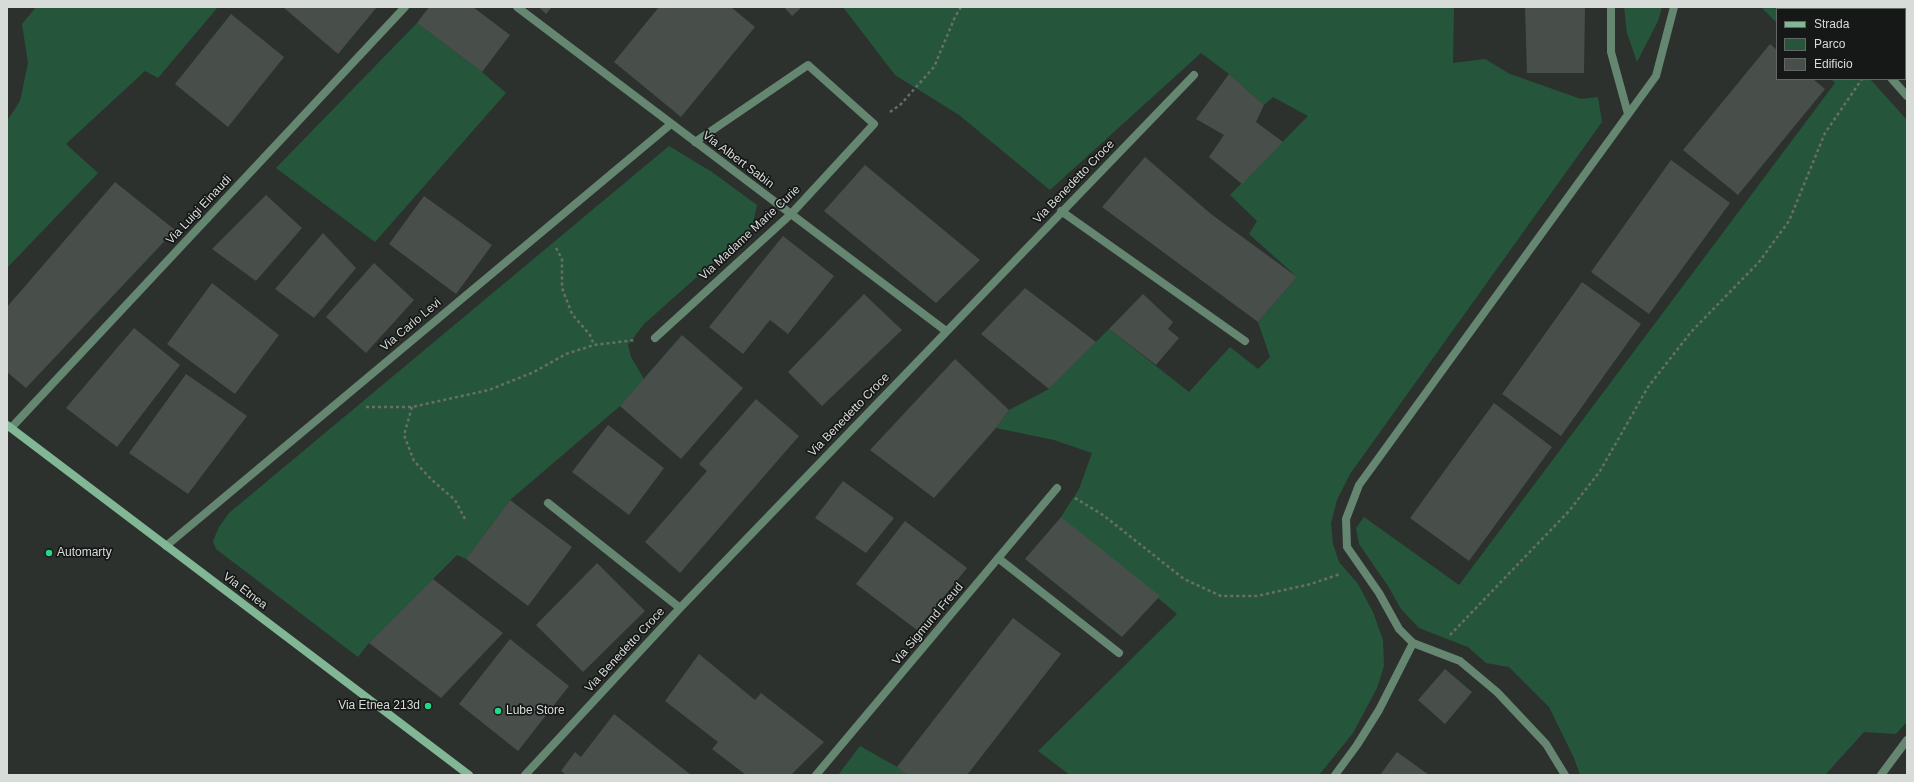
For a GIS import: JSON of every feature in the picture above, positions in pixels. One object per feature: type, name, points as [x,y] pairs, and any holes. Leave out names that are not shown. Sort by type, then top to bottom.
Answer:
[{"type":"main road","name":"Via Etnea","points":[[9,427],[469,775]]},
{"type":"street","name":"Via Luigi Einaudi","points":[[9,427],[405,7]]},
{"type":"street","name":"Via Albert Sabin","points":[[517,7],[946,331]]},
{"type":"street","points":[[1611,7],[1611,52],[1628,114]]},
{"type":"street","points":[[1565,775],[1546,744],[1497,692],[1460,661],[1413,643],[1399,629],[1379,593],[1347,546],[1346,518],[1358,484],[1656,76],[1674,7]]},
{"type":"street","points":[[695,142],[808,65],[874,124]]},
{"type":"street","name":"Via Benedetto Croce","points":[[525,775],[680,608],[1194,75]]},
{"type":"street","points":[[1893,80],[1907,96]]},
{"type":"street","name":"Via Carlo Levi","points":[[166,546],[671,124]]},
{"type":"street","name":"Via Madame Marie Curie","points":[[655,338],[791,214],[874,124]]},
{"type":"street","points":[[1062,211],[1245,340]]},
{"type":"street","name":"Via Sigmund Freud","points":[[816,775],[1057,488]]},
{"type":"street","points":[[548,503],[680,608]]},
{"type":"street","points":[[998,558],[1119,653]]},
{"type":"street","points":[[1335,775],[1357,745],[1379,710],[1413,643]]},
{"type":"street","points":[[1882,775],[1907,740]]},
{"type":"path","points":[[874,124],[901,104],[934,67],[955,17],[961,7]]},
{"type":"path","points":[[1434,651],[1569,511],[1600,471],[1648,387],[1691,332],[1759,262],[1789,221],[1826,133],[1861,80]]},
{"type":"path","points":[[546,228],[562,259],[562,288],[572,314],[590,334],[594,345]]},
{"type":"path","points":[[332,407],[412,407],[489,390],[534,372],[566,354],[594,345],[655,338]]},
{"type":"path","points":[[412,407],[404,435],[414,461],[432,480],[455,500],[466,521]]},
{"type":"path","points":[[1057,488],[1103,515],[1184,579],[1221,596],[1257,596],[1311,584],[1361,567]]},
{"type":"green space","points":[[36,7],[218,7],[158,78],[145,71],[66,144],[98,173],[7,268],[7,121],[20,101],[28,63],[22,24]]},
{"type":"green space","points":[[843,7],[1454,7],[1453,63],[1485,59],[1510,74],[1581,99],[1598,97],[1602,122],[1350,474],[1337,500],[1331,523],[1333,544],[1339,562],[1358,584],[1373,612],[1383,640],[1384,666],[1377,688],[1353,733],[1319,775],[1070,775],[1038,751],[1177,614],[1061,517],[1079,489],[1092,453],[1054,440],[996,428],[1009,410],[1049,389],[1109,329],[1189,392],[1230,347],[1258,369],[1270,357],[1258,322],[1297,277],[1249,234],[1257,221],[1230,195],[1308,116],[1273,97],[1264,105],[1229,74],[1201,53],[1050,190],[959,115],[895,75]]},
{"type":"green space","points":[[1624,7],[1662,7],[1658,21],[1637,62],[1627,33]]},
{"type":"green space","points":[[1761,7],[1803,8],[1776,8],[1776,22]]},
{"type":"green space","points":[[1907,7],[1907,70],[1906,8],[1852,8]]},
{"type":"green space","points":[[417,23],[482,72],[506,93],[375,242],[276,168]]},
{"type":"green space","points":[[1832,80],[1871,80],[1907,120],[1907,722],[1896,734],[1864,732],[1825,775],[1580,775],[1574,758],[1549,707],[1509,667],[1486,663],[1468,647],[1419,628],[1401,609],[1388,586],[1359,544],[1356,528],[1364,517],[1459,585],[1835,83]]},
{"type":"green space","points":[[669,146],[712,172],[757,205],[752,228],[644,324],[628,345],[631,357],[644,379],[620,406],[510,500],[466,559],[457,555],[369,643],[358,657],[216,549],[213,541],[219,527],[229,513]]},
{"type":"green space","points":[[860,746],[897,767],[907,775],[838,775]]},
{"type":"building","points":[[283,7],[377,7],[338,54]]},
{"type":"building","points":[[429,7],[473,7],[510,35],[482,72],[417,23]]},
{"type":"building","points":[[539,7],[552,7],[546,14]]},
{"type":"building","points":[[659,7],[731,7],[755,27],[681,117],[614,62]]},
{"type":"building","points":[[784,7],[802,7],[792,16]]},
{"type":"building","points":[[1525,7],[1585,7],[1584,73],[1527,73]]},
{"type":"building","points":[[231,14],[284,57],[228,127],[175,84]]},
{"type":"building","points":[[1770,44],[1776,49],[1776,80],[1814,80],[1825,89],[1738,195],[1683,150]]},
{"type":"building","points":[[1229,74],[1264,105],[1256,122],[1283,142],[1242,184],[1209,157],[1224,135],[1196,119]]},
{"type":"building","points":[[1145,157],[1211,214],[1297,277],[1258,322],[1102,207]]},
{"type":"building","points":[[1671,160],[1730,203],[1649,314],[1591,272]]},
{"type":"building","points":[[865,165],[980,260],[936,303],[824,211]]},
{"type":"building","points":[[115,182],[175,230],[26,388],[7,372],[7,307]]},
{"type":"building","points":[[266,195],[302,228],[256,281],[212,249]]},
{"type":"building","points":[[424,196],[492,245],[456,294],[389,244]]},
{"type":"building","points":[[323,233],[356,268],[314,318],[275,289]]},
{"type":"building","points":[[783,236],[834,276],[788,334],[770,320],[743,354],[709,327]]},
{"type":"building","points":[[374,263],[414,300],[366,353],[326,317]]},
{"type":"building","points":[[1582,282],[1641,324],[1561,436],[1502,394]]},
{"type":"building","points":[[212,283],[279,335],[235,394],[167,344]]},
{"type":"building","points":[[1025,288],[1096,342],[1049,389],[981,334]]},
{"type":"building","points":[[864,294],[902,330],[822,406],[788,372]]},
{"type":"building","points":[[1143,294],[1173,322],[1168,329],[1179,338],[1156,365],[1109,329]]},
{"type":"building","points":[[134,328],[180,365],[117,447],[66,408]]},
{"type":"building","points":[[682,335],[743,388],[681,459],[620,406]]},
{"type":"building","points":[[955,359],[1009,410],[996,428],[934,498],[870,450]]},
{"type":"building","points":[[186,374],[247,416],[188,494],[129,453]]},
{"type":"building","points":[[756,399],[799,436],[680,573],[645,542],[707,471],[699,464]]},
{"type":"building","points":[[1494,403],[1552,447],[1469,561],[1410,518]]},
{"type":"building","points":[[608,425],[664,468],[629,515],[572,472]]},
{"type":"building","points":[[843,481],[894,518],[866,553],[815,518]]},
{"type":"building","points":[[510,500],[572,547],[528,606],[466,559]]},
{"type":"building","points":[[1061,517],[1160,596],[1122,637],[1025,559]]},
{"type":"building","points":[[905,521],[967,568],[917,630],[856,584]]},
{"type":"building","points":[[597,563],[645,611],[583,672],[536,625]]},
{"type":"building","points":[[433,579],[503,633],[441,698],[369,643]]},
{"type":"building","points":[[1013,618],[1061,654],[967,775],[907,775],[897,767]]},
{"type":"building","points":[[510,639],[569,686],[518,751],[459,704]]},
{"type":"building","points":[[699,654],[755,700],[761,693],[824,742],[791,775],[746,775],[712,749],[718,742],[665,701]]},
{"type":"building","points":[[1445,669],[1472,692],[1445,724],[1418,700]]},
{"type":"building","points":[[614,714],[691,775],[566,775],[561,771],[575,752],[581,757]]},
{"type":"building","points":[[1397,752],[1429,775],[1380,775]]},
{"type":"place","name":"Automarty","points":[[49,553]]},
{"type":"place","name":"Via Etnea 213d","points":[[428,706]]},
{"type":"place","name":"Lube Store","points":[[498,711]]}]
